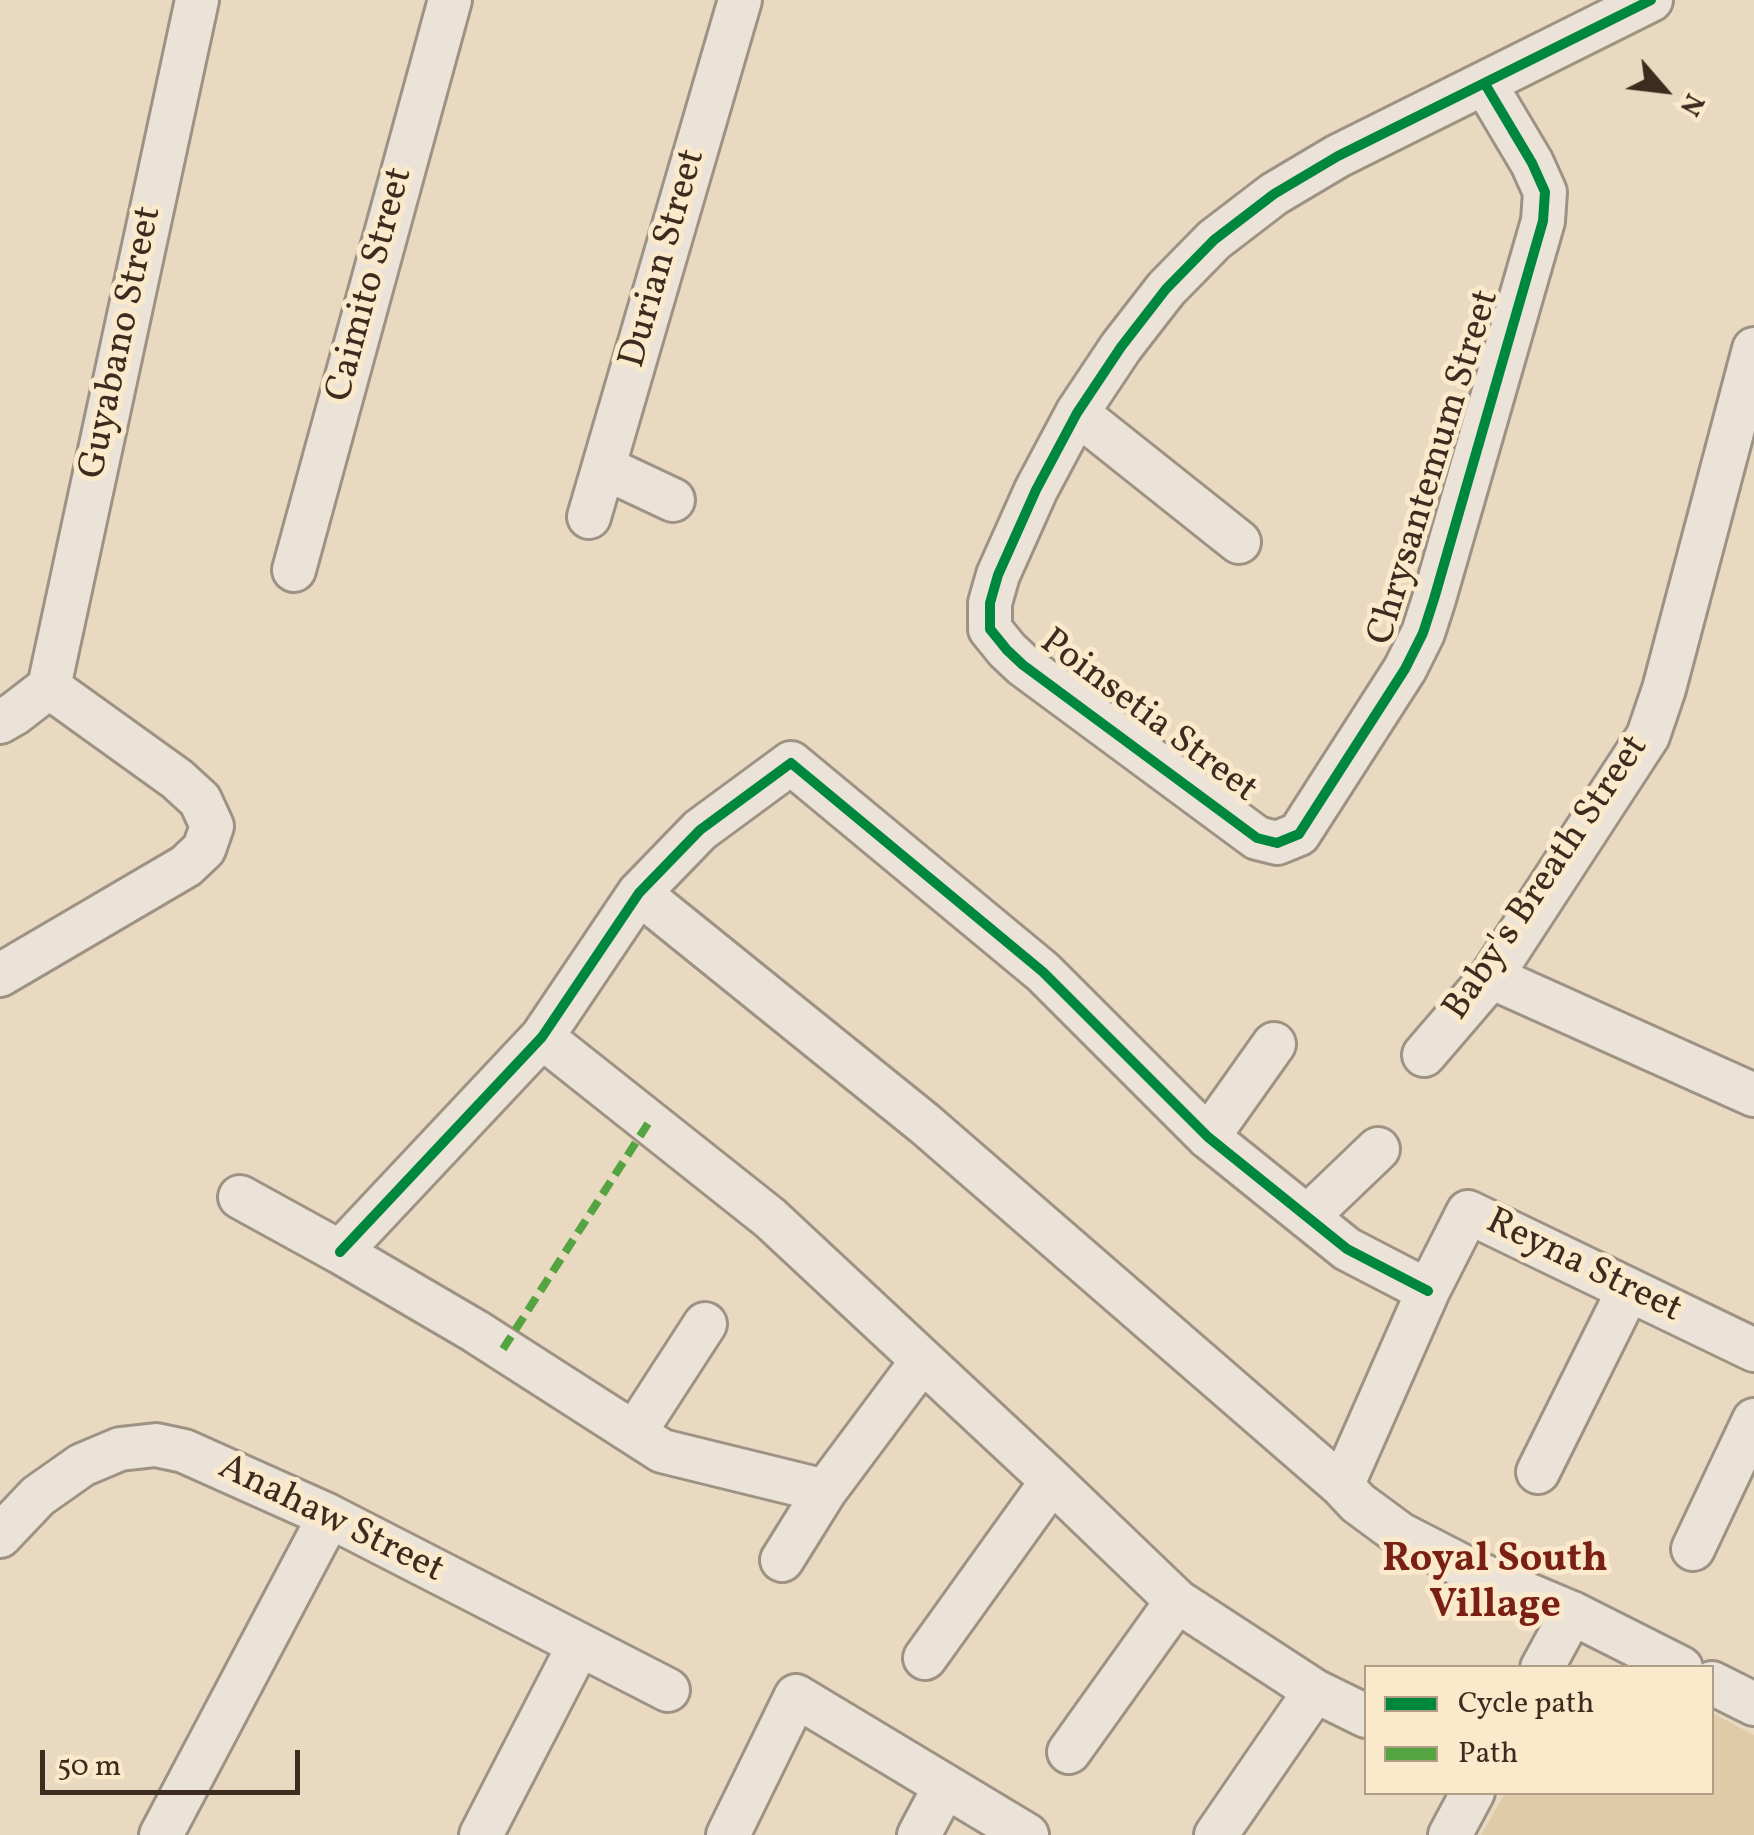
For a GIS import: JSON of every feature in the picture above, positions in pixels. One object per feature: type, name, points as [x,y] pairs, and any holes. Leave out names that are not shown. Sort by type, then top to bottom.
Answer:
[{"type":"street","name":"Guyabano Street","points":[[49,687],[197,0]]},
{"type":"street","name":"Caimito Street","points":[[294,570],[450,0]]},
{"type":"street","name":"Durian Street","points":[[589,517],[740,0]]},
{"type":"street","points":[[1239,542],[1077,413],[1120,348],[1154,304],[1214,240],[1274,194],[1338,156],[1651,0]]},
{"type":"street","name":"Chrysantemum Street","points":[[1277,843],[1298,834],[1405,669],[1423,633],[1543,221],[1545,192],[1485,84]]},
{"type":"street","name":"Baby's Breath Street","points":[[1424,1055],[1491,976],[1648,736],[1664,689],[1754,349]]},
{"type":"street","name":"Poinsetia Street","points":[[1077,413],[1036,490],[998,575],[990,603],[990,629],[1015,657],[1054,688],[1257,838],[1277,843]]},
{"type":"street","points":[[603,470],[673,500]]},
{"type":"street","points":[[0,722],[49,687],[177,779],[200,800],[212,826],[204,849],[186,866],[0,975]]},
{"type":"street","points":[[340,1252],[542,1037],[639,894],[700,830],[791,762],[1043,972],[1208,1137],[1348,1248],[1428,1291]]},
{"type":"street","points":[[639,894],[926,1124],[1358,1503],[1400,1534],[1470,1570],[1572,1613],[1674,1665]]},
{"type":"street","points":[[1491,976],[1754,1095]]},
{"type":"street","points":[[542,1037],[770,1218],[1177,1601],[1315,1691],[1364,1715]]},
{"type":"street","points":[[1208,1137],[1274,1044]]},
{"type":"street","points":[[1306,1217],[1378,1148]]},
{"type":"street","points":[[240,1198],[475,1331],[662,1451],[826,1491]]},
{"type":"street","name":"Reyna Street","points":[[1342,1486],[1428,1291],[1468,1212],[1754,1350]]},
{"type":"street","points":[[1538,1472],[1628,1291]]},
{"type":"street","points":[[635,1432],[705,1324]]},
{"type":"street","points":[[782,1560],[826,1491],[922,1362]]},
{"type":"street","points":[[1693,1549],[1754,1420]]},
{"type":"street","name":"Anahaw Street","points":[[0,1536],[38,1496],[82,1465],[120,1449],[156,1444],[184,1452],[328,1516],[668,1690]]},
{"type":"street","points":[[925,1658],[1052,1481]]},
{"type":"street","points":[[160,1835],[328,1516]]},
{"type":"street","points":[[1069,1752],[1177,1601]]},
{"type":"street","points":[[1544,1665],[1572,1613]]},
{"type":"street","points":[[481,1835],[578,1645]]},
{"type":"street","points":[[1714,1684],[1754,1704]]},
{"type":"street","points":[[1216,1835],[1315,1691]]},
{"type":"street","points":[[728,1835],[796,1696],[1027,1835]]},
{"type":"street","points":[[918,1835],[945,1786]]},
{"type":"street","points":[[1450,1835],[1471,1795]]},
{"type":"shaded area","points":[[1714,1714],[1754,1735],[1754,1835],[1481,1835],[1504,1795],[1714,1795]]},
{"type":"marked path","points":[[503,1349],[649,1122]]},
{"type":"cycle path","points":[[1485,84],[1545,192],[1543,221],[1434,599],[1405,669],[1299,834],[1277,843],[1257,838],[1023,665],[990,629],[990,603],[998,575],[1036,490],[1077,413],[1121,347],[1166,289],[1214,240],[1274,194],[1338,156],[1651,0]]},
{"type":"cycle path","points":[[340,1252],[542,1037],[639,893],[700,830],[791,763],[1043,972],[1208,1137],[1347,1249],[1428,1291]]},
{"type":"district","name":"Royal South Village","points":[[1495,1586]]}]
